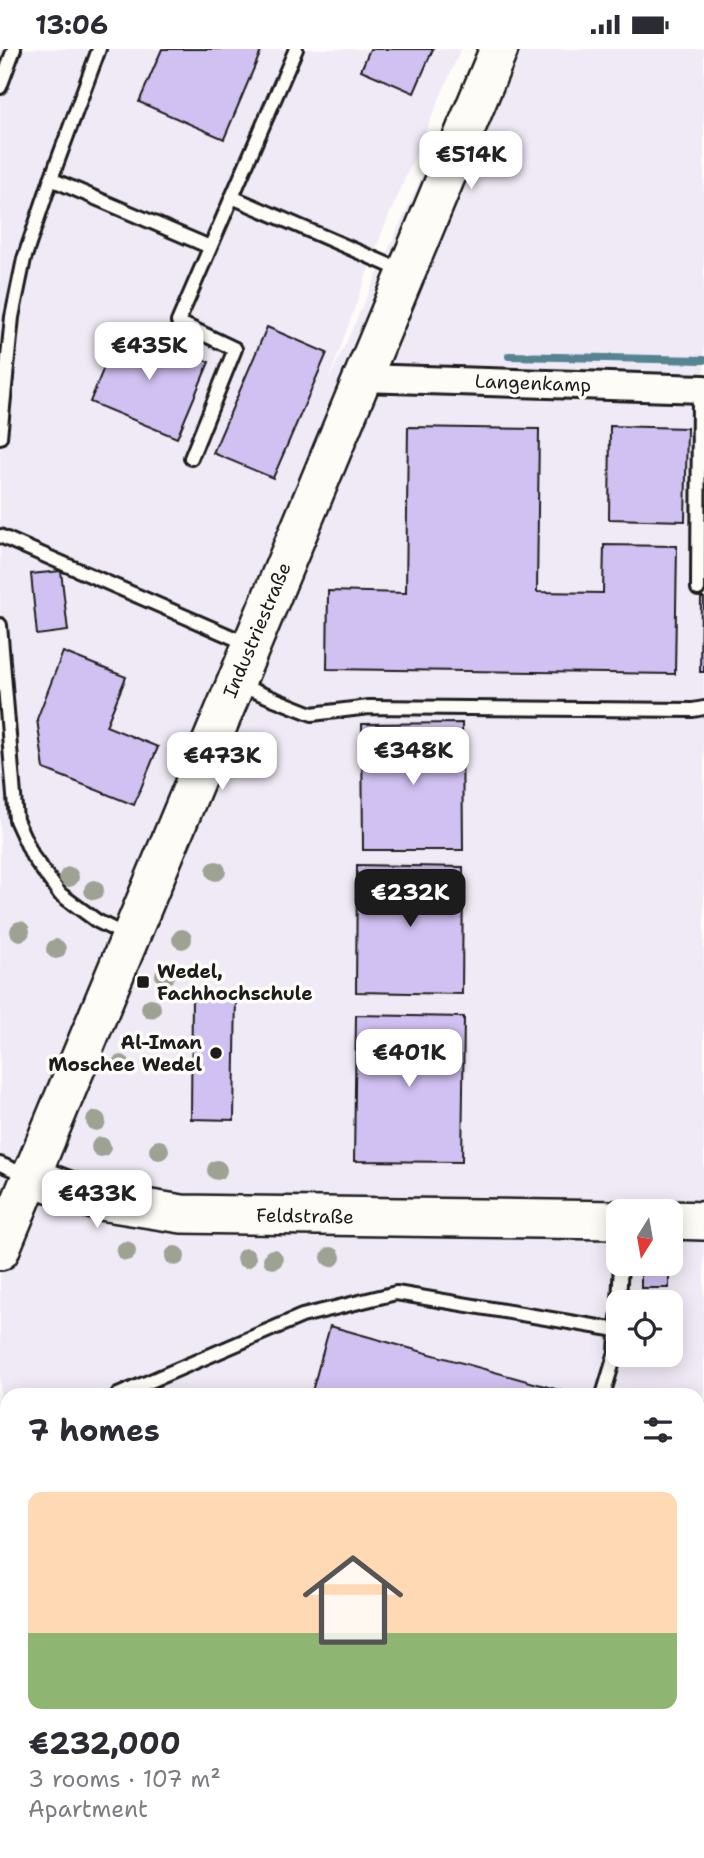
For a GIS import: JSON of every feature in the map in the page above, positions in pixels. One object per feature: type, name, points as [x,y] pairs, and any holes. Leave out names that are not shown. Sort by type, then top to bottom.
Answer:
[{"type":"street","name":"Industriestraße","points":[[0,1251],[15,1170],[130,938],[499,49]]},
{"type":"street","name":"Langenkamp","points":[[362,378],[701,389]]},
{"type":"street","name":"Feldstraße","points":[[15,1170],[94,1200],[182,1214],[606,1220]]},
{"type":"street","points":[[683,1220],[704,1221]]},
{"type":"lane","points":[[0,87],[14,49]]},
{"type":"lane","points":[[0,437],[15,306],[24,259],[99,49]]},
{"type":"lane","points":[[191,458],[235,349],[178,322],[296,49]]},
{"type":"lane","points":[[51,179],[210,247]]},
{"type":"lane","points":[[232,197],[406,272]]},
{"type":"lane","points":[[698,589],[701,389]]},
{"type":"lane","points":[[0,536],[251,645]]},
{"type":"lane","points":[[0,625],[16,820],[33,857],[60,894],[97,921],[130,938]]},
{"type":"lane","points":[[235,683],[312,714],[369,707],[704,708]]},
{"type":"lane","points":[[134,1388],[302,1316],[396,1293],[606,1328]]},
{"type":"lane","points":[[605,1388],[611,1367]]},
{"type":"shaded area","points":[[0,49],[461,49],[382,232],[328,382],[480,49],[704,49],[704,1388],[0,1388]]},
{"type":"building","points":[[162,49],[262,49],[224,139],[139,102]]},
{"type":"building","points":[[370,49],[433,49],[414,93],[361,70]]},
{"type":"building","points":[[121,325],[209,362],[177,438],[90,402]]},
{"type":"building","points":[[267,327],[327,353],[273,478],[213,453]]},
{"type":"building","points":[[610,426],[687,428],[685,521],[609,519]]},
{"type":"building","points":[[408,427],[539,429],[537,592],[603,593],[604,545],[677,546],[675,674],[327,669],[328,591],[406,593]]},
{"type":"building","points":[[61,571],[68,631],[37,635],[31,574]]},
{"type":"building","points":[[701,598],[704,598],[704,672],[700,672]]},
{"type":"building","points":[[63,652],[126,677],[106,726],[158,747],[134,805],[44,769],[37,719]]},
{"type":"building","points":[[462,723],[463,850],[363,850],[362,724]]},
{"type":"building","points":[[357,865],[463,867],[462,994],[356,992]]},
{"type":"building","points":[[192,992],[236,992],[234,1120],[191,1119]]},
{"type":"building","points":[[356,1015],[464,1017],[462,1162],[354,1161]]},
{"type":"building","points":[[641,1276],[669,1276],[669,1288],[641,1288]]},
{"type":"building","points":[[330,1326],[552,1388],[313,1388]]},
{"type":"waterway","points":[[509,356],[704,360]]},
{"type":"place","name":"Wedel, Fachhochschule","points":[[143,982]]},
{"type":"place","name":"Al-Iman Moschee Wedel","points":[[216,1053]]}]
